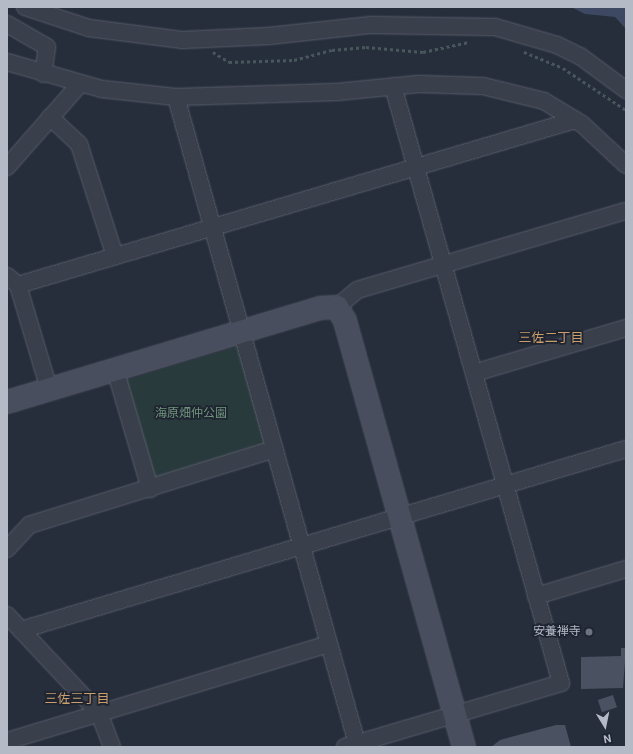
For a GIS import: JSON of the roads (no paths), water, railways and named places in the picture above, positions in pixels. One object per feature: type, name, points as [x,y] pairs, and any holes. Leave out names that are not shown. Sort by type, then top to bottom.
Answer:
[{"type":"street","points":[[25,7],[89,28],[139,36],[206,40],[371,25],[495,27],[557,45],[603,71],[626,90]]},
{"type":"street","points":[[7,24],[47,47],[43,74]]},
{"type":"street","points":[[7,62],[80,84],[176,97],[393,86],[483,86],[544,101],[575,120],[626,165]]},
{"type":"street","points":[[7,166],[80,84]]},
{"type":"street","points":[[176,97],[329,644],[353,746],[561,683],[393,86]]},
{"type":"street","points":[[50,117],[80,144],[115,256]]},
{"type":"street","points":[[49,389],[13,281],[115,256],[213,228],[575,120]]},
{"type":"street","points":[[7,402],[321,308],[337,307],[358,290],[626,211]]},
{"type":"street","points":[[337,307],[345,321],[464,747]]},
{"type":"street","points":[[474,373],[626,328]]},
{"type":"street","points":[[115,369],[150,489]]},
{"type":"street","points":[[21,630],[626,448]]},
{"type":"street","points":[[7,549],[29,524],[150,489],[275,449]]},
{"type":"street","points":[[536,596],[626,569]]},
{"type":"street","points":[[7,615],[99,713],[112,747]]},
{"type":"street","points":[[7,741],[329,644]]},
{"type":"water","points":[[571,7],[626,7],[626,29],[615,17],[585,14]]},
{"type":"place","name":"安養禅寺","points":[[589,632]]},
{"type":"district","name":"三佐二丁目","points":[[551,338]]},
{"type":"district","name":"三佐三丁目","points":[[77,699]]},
{"type":"park label","name":"海原畑仲公園","points":[[191,414]]}]
